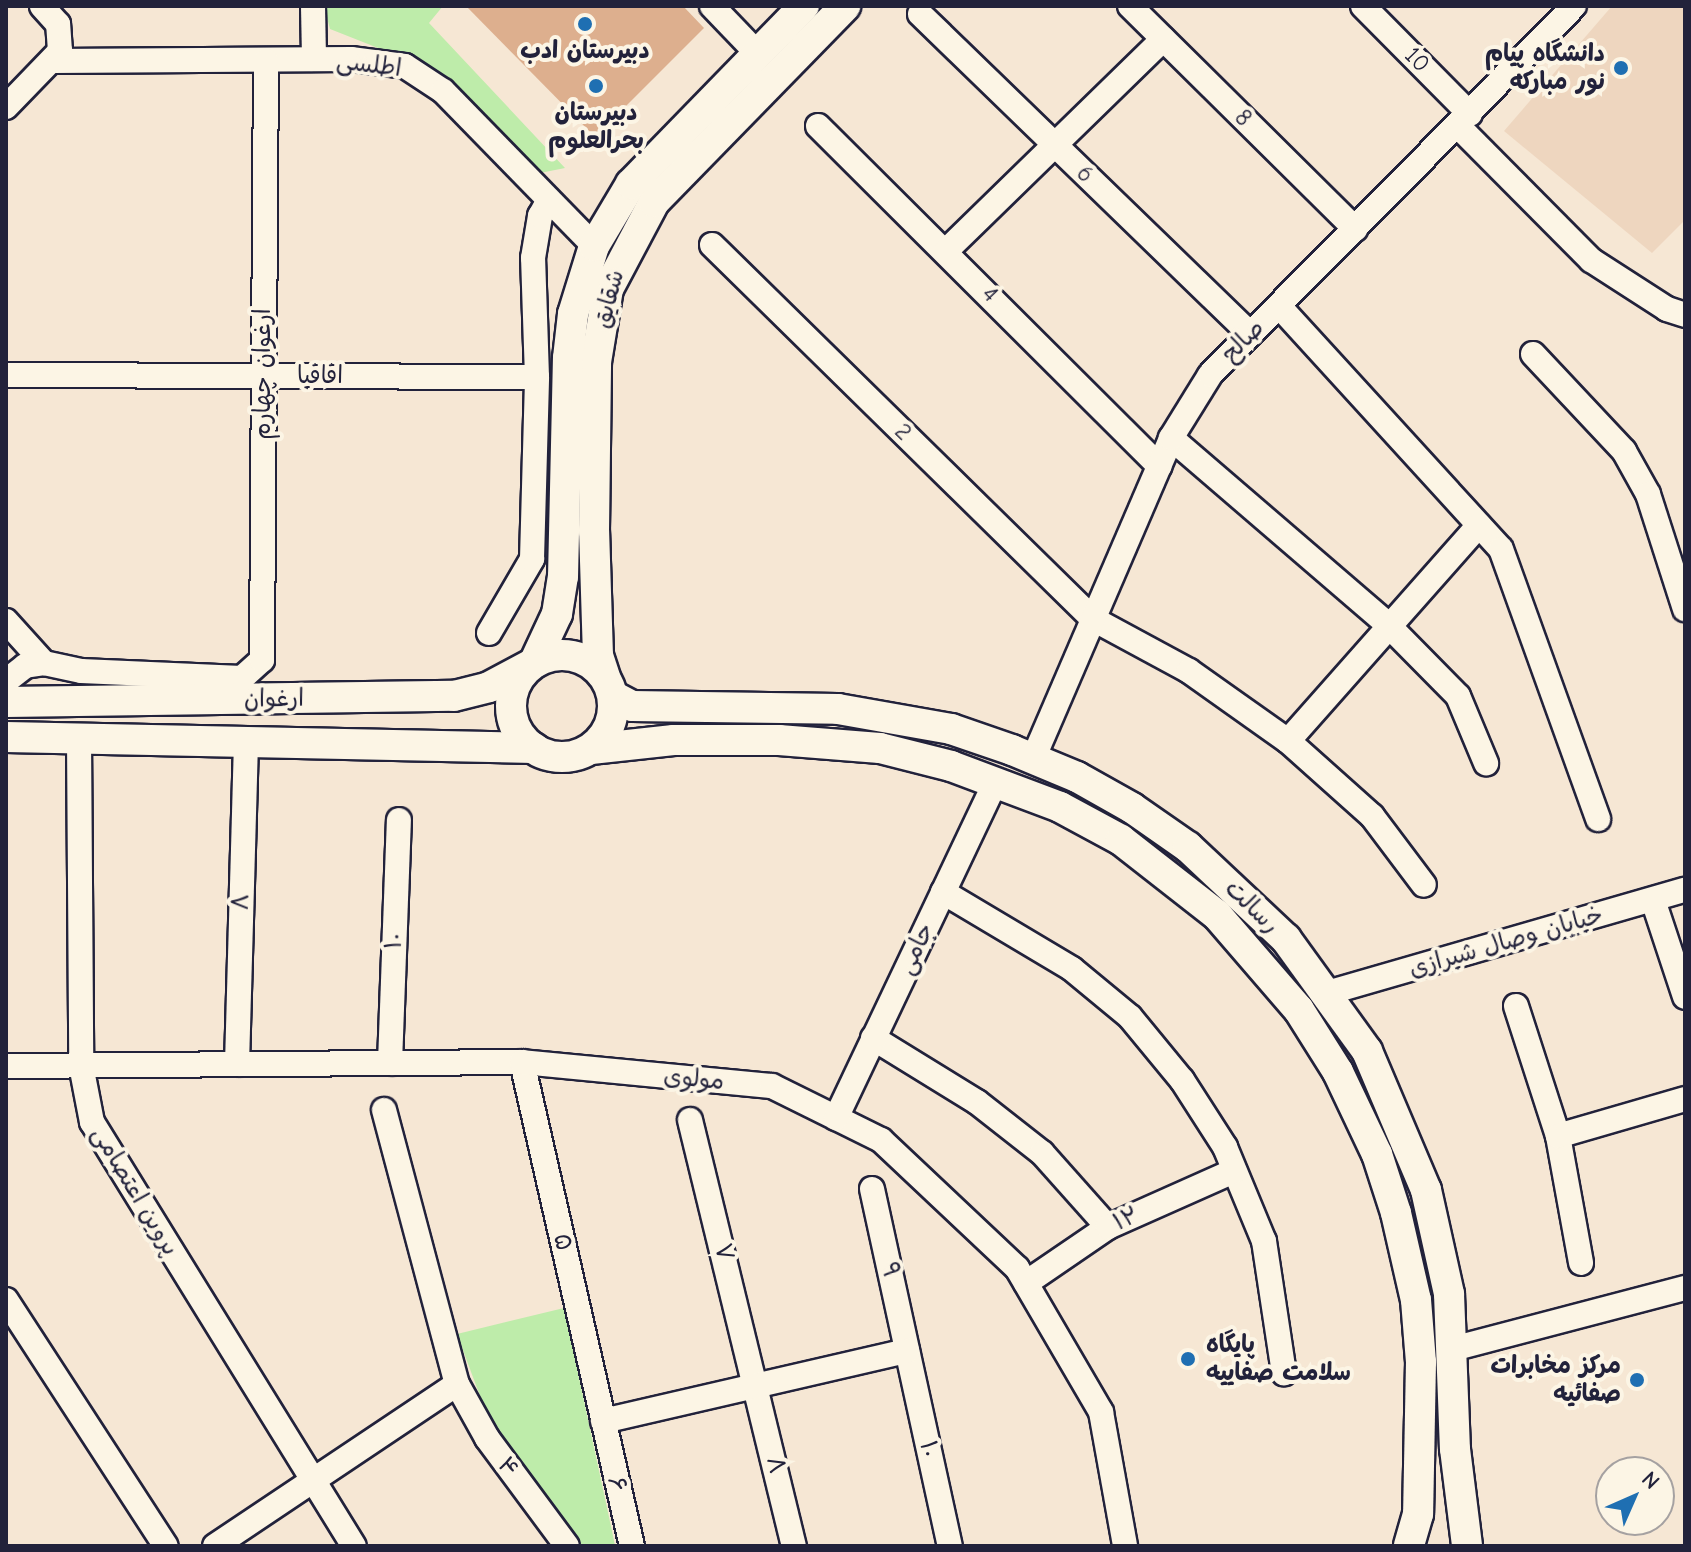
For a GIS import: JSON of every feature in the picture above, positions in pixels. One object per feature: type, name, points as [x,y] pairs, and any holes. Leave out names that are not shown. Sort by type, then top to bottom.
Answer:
[{"type":"main road","name":"شقایق","points":[[609,687],[598,656],[594,531],[596,362],[608,289],[654,202],[768,63],[804,6]]},
{"type":"main road","name":"شقایق","points":[[534,663],[557,614],[563,577],[568,358],[573,314],[594,246],[631,184],[768,63],[845,6]]},
{"type":"main road","points":[[572,655],[609,687],[609,725],[591,749],[570,757],[534,748],[519,734],[512,715],[519,677],[534,663],[572,655]]},
{"type":"main road","name":"ارغوان","points":[[6,702],[454,696],[489,687],[534,663]]},
{"type":"main road","name":"رسالت","points":[[609,687],[632,706],[771,706],[891,717],[951,729],[1033,759],[1105,792],[1188,847],[1286,939],[1367,1051],[1410,1143],[1440,1240],[1452,1349],[1459,1507],[1467,1546]]},
{"type":"main road","name":"ارغوان","points":[[6,737],[534,748]]},
{"type":"main road","name":"رسالت","points":[[591,749],[674,740],[868,747],[996,781],[1060,807],[1167,873],[1217,915],[1299,1010],[1358,1109],[1408,1254],[1421,1362],[1418,1514],[1409,1546]]},
{"type":"main road","points":[[1299,1010],[1327,993]]},
{"type":"street","points":[[42,6],[59,31],[120,63]]},
{"type":"street","points":[[313,6],[314,59]]},
{"type":"street","points":[[712,6],[768,63]]},
{"type":"street","name":"8","points":[[1130,6],[1355,229]]},
{"type":"street","name":"10","points":[[1363,6],[1591,260],[1667,309],[1685,315]]},
{"type":"street","name":"صالح","points":[[1033,759],[1171,438],[1210,375],[1574,6]]},
{"type":"street","name":"6","points":[[920,14],[1250,334]]},
{"type":"street","points":[[6,107],[60,51],[59,31]]},
{"type":"street","points":[[947,250],[1163,39]]},
{"type":"street","name":"اطلسی","points":[[53,61],[120,63],[314,59],[405,66],[443,91],[594,246]]},
{"type":"street","name":"ارغوان چهارم","points":[[44,663],[81,671],[242,678],[262,660],[266,61]]},
{"type":"street","name":"4","points":[[818,126],[947,250],[1159,466]]},
{"type":"street","points":[[489,633],[532,559],[537,377],[533,258],[549,200]]},
{"type":"street","name":"2","points":[[712,245],[1093,619],[1189,671],[1288,741],[1372,816],[1424,885]]},
{"type":"street","points":[[1279,306],[1501,549],[1598,819]]},
{"type":"street","points":[[1533,354],[1624,451],[1648,494],[1685,609]]},
{"type":"street","name":"اقاقیا","points":[[6,375],[537,377]]},
{"type":"street","points":[[1171,438],[1389,627],[1458,696],[1486,763]]},
{"type":"street","points":[[1288,741],[1479,525]]},
{"type":"street","points":[[6,621],[44,663]]},
{"type":"street","points":[[6,681],[25,666],[44,663]]},
{"type":"street","name":"پروین اعتصامی","points":[[79,738],[81,1065],[92,1122],[354,1546]]},
{"type":"street","name":"۸","points":[[237,1064],[246,741]]},
{"type":"street","name":"جامی","points":[[836,1118],[996,781]]},
{"type":"street","name":"۱۰","points":[[390,1063],[399,820]]},
{"type":"street","name":"خیابان وصال شیرازی","points":[[1327,993],[1685,890]]},
{"type":"street","points":[[943,892],[1072,969],[1130,1017],[1182,1080],[1234,1171],[1264,1241],[1284,1373]]},
{"type":"street","points":[[1653,900],[1685,997]]},
{"type":"street","points":[[1516,1006],[1558,1136],[1581,1263]]},
{"type":"street","points":[[873,1038],[977,1102],[1042,1153],[1108,1227]]},
{"type":"street","name":"مولوی","points":[[6,1066],[522,1062],[772,1086],[881,1140],[1017,1268],[1101,1412],[1125,1546]]},
{"type":"street","name":"۵","points":[[522,1062],[603,1421]]},
{"type":"street","points":[[1558,1136],[1685,1099]]},
{"type":"street","name":"۴","points":[[384,1110],[457,1384],[487,1438],[567,1546]]},
{"type":"street","name":"۷","points":[[690,1120],[757,1384]]},
{"type":"street","name":"۱۲","points":[[1026,1283],[1108,1227],[1234,1171]]},
{"type":"street","name":"۹","points":[[872,1189],[907,1351]]},
{"type":"street","points":[[1452,1349],[1685,1288]]},
{"type":"street","points":[[6,1300],[166,1546]]},
{"type":"street","points":[[603,1421],[907,1351]]},
{"type":"street","name":"۱۰","points":[[907,1351],[950,1546]]},
{"type":"street","points":[[215,1546],[457,1384]]},
{"type":"street","name":"۸","points":[[757,1384],[794,1546]]},
{"type":"street","name":"۶","points":[[603,1421],[632,1546]]},
{"type":"shaded area","name":"دانشگاه پیام نور مبارکه","points":[[1612,6],[1685,6],[1685,220],[1652,253],[1504,131]]},
{"type":"green space","points":[[324,6],[443,6],[429,23],[565,168],[530,175],[411,61],[330,29]]},
{"type":"green space","points":[[564,1308],[615,1546],[580,1546],[490,1423],[457,1334]]},
{"type":"building","name":"دبیرستان بحرالعلوم","points":[[466,6],[683,6],[704,28],[595,137]]},
{"type":"place","name":"دبیرستان ادب","points":[[585,24]]},
{"type":"place","name":"دانشگاه پیام نور مبارکه","points":[[1621,68]]},
{"type":"place","name":"دبیرستان بحرالعلوم","points":[[596,86]]},
{"type":"place","name":"پایگاه سلامت صفاییه","points":[[1188,1359]]},
{"type":"place","name":"مرکز مخابرات صفائیه","points":[[1637,1380]]}]
